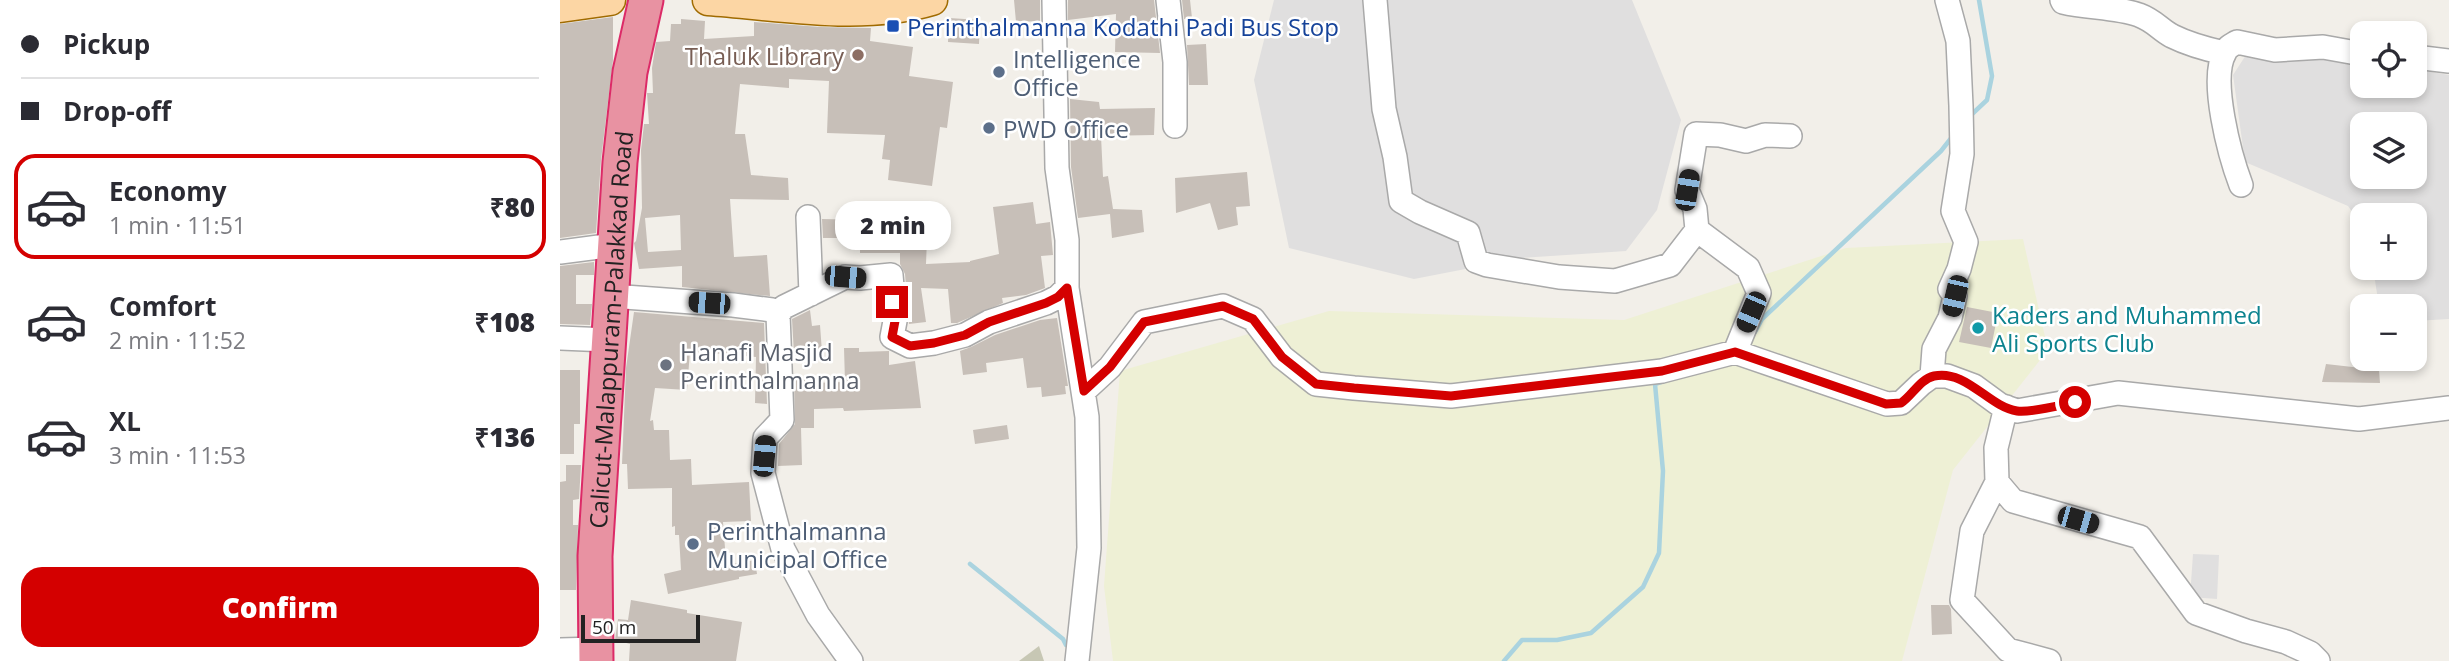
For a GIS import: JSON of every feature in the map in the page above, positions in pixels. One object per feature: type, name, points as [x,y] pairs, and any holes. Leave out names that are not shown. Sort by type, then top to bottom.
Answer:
[{"type":"highway","name":"Calicut-Malappuram-Palakkad Road","points":[[596,655],[595,556],[620,162],[630,72],[646,0]]},
{"type":"main road","points":[[566,5],[610,0]]},
{"type":"main road","points":[[708,0],[879,10],[913,6],[932,0]]},
{"type":"street","points":[[1054,0],[1057,168],[1067,240],[1067,288],[1087,417],[1089,548],[1077,661]]},
{"type":"street","points":[[1167,0],[1175,62],[1175,126]]},
{"type":"street","points":[[1375,0],[1384,108],[1401,201],[1468,233],[1476,261],[1559,277],[1615,281],[1670,265],[1698,230]]},
{"type":"street","points":[[1933,376],[1934,349],[1950,318],[1955,296],[1951,289],[1966,242],[1953,211],[1962,154],[1961,106],[1958,41],[1947,0]]},
{"type":"street","points":[[2062,0],[2084,7],[2116,5],[2154,21],[2168,34],[2185,42],[2224,53]]},
{"type":"street","points":[[2241,185],[2229,150],[2219,82],[2224,53],[2228,47],[2237,42],[2275,50],[2323,47],[2350,52]]},
{"type":"street","points":[[2427,58],[2449,61]]},
{"type":"street","points":[[1735,352],[1759,292],[1748,268],[1698,230],[1695,209],[1687,190],[1696,134],[1720,135],[1746,141],[1765,135],[1790,136]]},
{"type":"street","points":[[808,217],[811,294]]},
{"type":"street","points":[[560,252],[614,245]]},
{"type":"street","points":[[851,661],[818,615],[783,549],[763,473],[765,439],[782,420],[778,314],[784,307],[845,277],[891,275],[895,321],[892,337],[910,346],[965,335],[989,322],[1046,303],[1067,288]]},
{"type":"street","points":[[611,296],[733,305],[772,310],[778,314]]},
{"type":"street","points":[[1084,391],[1110,367],[1144,322],[1223,306],[1253,319],[1282,357],[1316,384],[1354,388],[1451,396],[1662,371],[1735,352],[1886,404],[1901,403],[1933,376],[1947,376],[1974,386],[2017,411],[2118,393],[2359,419],[2449,408]]},
{"type":"street","points":[[560,338],[608,340]]},
{"type":"street","points":[[2006,407],[1996,448],[1997,482],[1972,531],[1962,600],[2008,650],[2049,661]]},
{"type":"street","points":[[1997,482],[2013,501],[2140,537],[2196,613],[2286,642],[2310,653],[2318,661]]},
{"type":"street","points":[[560,649],[596,655]]},
{"type":"shaded area","points":[[1274,0],[1632,0],[1681,120],[1657,210],[1626,251],[1522,258],[1414,279],[1289,248],[1254,80]]},
{"type":"shaded area","points":[[2246,55],[2350,60],[2350,98],[2427,98],[2427,71],[2449,75],[2449,319],[2427,320],[2427,294],[2377,294],[2375,280],[2427,280],[2427,203],[2350,203],[2350,209],[2245,162],[2233,75]]},
{"type":"shaded area","points":[[2023,239],[2048,350],[1953,470],[1902,661],[1113,661],[1104,586],[1120,371],[1329,311],[1624,320],[1846,248]]},
{"type":"shaded area","points":[[2193,554],[2219,555],[2217,599],[2190,597]]},
{"type":"shaded area","points":[[1039,646],[1044,661],[1019,661]]},
{"type":"building","points":[[1014,0],[1040,0],[1040,21],[1016,22]]},
{"type":"building","points":[[1068,0],[1154,0],[1160,53],[1115,52],[1116,14],[1068,20]]},
{"type":"building","points":[[1182,0],[1190,0],[1192,18],[1184,19]]},
{"type":"building","points":[[613,17],[613,60],[601,160],[596,233],[560,238],[560,24]]},
{"type":"building","points":[[949,18],[980,20],[979,44],[948,42]]},
{"type":"building","points":[[681,19],[705,21],[704,39],[754,36],[754,22],[871,28],[870,41],[913,47],[909,76],[953,82],[947,128],[940,127],[932,186],[888,180],[890,160],[882,159],[885,135],[827,133],[829,81],[789,79],[789,88],[740,84],[735,134],[745,134],[751,175],[788,178],[789,200],[730,199],[734,257],[767,255],[770,296],[682,287],[682,266],[639,269],[634,243],[642,208],[641,150],[644,124],[649,124],[647,93],[653,93],[652,68],[656,42],[670,41],[671,24],[681,24]],"holes":[[[680,215],[681,250],[648,252],[645,218]]]},
{"type":"building","points":[[1206,44],[1208,85],[1189,85],[1187,45]]},
{"type":"building","points":[[1070,99],[1099,102],[1100,109],[1155,108],[1154,135],[1101,136],[1103,177],[1108,176],[1113,209],[1142,210],[1144,232],[1112,238],[1110,214],[1078,218],[1071,167]]},
{"type":"building","points":[[1247,172],[1250,206],[1236,207],[1238,225],[1218,230],[1210,203],[1176,213],[1175,178]]},
{"type":"building","points":[[1033,202],[1036,224],[1050,222],[1053,255],[1041,256],[1045,288],[1026,295],[1002,298],[1003,303],[957,323],[951,323],[948,289],[921,288],[926,322],[909,324],[905,274],[900,264],[900,253],[860,253],[860,238],[823,238],[822,219],[911,221],[911,213],[928,214],[926,264],[970,262],[999,254],[993,207]]},
{"type":"building","points":[[594,262],[594,275],[576,275],[576,304],[592,304],[590,325],[560,324],[560,266]]},
{"type":"building","name":"Kaders and Muhammed Ali Sports Club","points":[[1967,307],[1998,313],[1991,348],[1959,342]]},
{"type":"building","points":[[810,310],[812,326],[820,325],[822,352],[794,354],[792,319]]},
{"type":"building","points":[[634,312],[764,323],[767,404],[755,403],[756,357],[690,351],[687,390],[655,388],[650,421],[653,420],[654,430],[669,430],[670,460],[691,459],[692,485],[749,482],[751,521],[723,522],[726,561],[732,560],[733,564],[755,560],[757,574],[668,594],[664,574],[681,570],[679,535],[675,535],[675,526],[672,527],[672,488],[628,489],[627,464],[622,464],[626,368]]},
{"type":"building","points":[[1057,318],[1068,386],[1065,386],[1066,394],[1042,397],[1041,387],[1027,388],[1023,358],[986,363],[987,372],[963,375],[960,351],[995,335],[1040,320]]},
{"type":"building","points":[[844,348],[859,348],[859,352],[889,351],[889,365],[915,361],[921,408],[844,411],[843,408],[814,409],[814,428],[801,428],[802,465],[778,466],[779,444],[795,424],[794,380],[809,379],[809,383],[845,382]]},
{"type":"building","points":[[2326,364],[2350,367],[2350,371],[2379,371],[2380,383],[2322,382]]},
{"type":"building","points":[[560,370],[580,370],[580,424],[574,424],[574,454],[560,454]]},
{"type":"building","points":[[1007,425],[1009,439],[975,444],[973,430]]},
{"type":"building","points":[[566,465],[581,465],[579,499],[573,500],[573,525],[578,525],[576,590],[560,590],[560,482],[566,481]]},
{"type":"building","points":[[631,600],[742,622],[736,661],[629,661],[630,644],[615,640],[618,619],[628,620]]},
{"type":"building","points":[[1931,605],[1949,605],[1952,634],[1932,635]]},
{"type":"waterway","points":[[1970,116],[1987,100],[1992,76],[1979,0]]},
{"type":"waterway","points":[[1755,332],[1762,319],[1941,151],[1952,137]]},
{"type":"waterway","points":[[1504,661],[1522,640],[1557,640],[1591,633],[1643,587],[1659,553],[1663,471],[1655,384],[1664,381]]},
{"type":"waterway","points":[[970,564],[1063,639],[1066,645]]},
{"type":"place","name":"Perinthalmanna Kodathi Padi Bus Stop","points":[[893,26]]},
{"type":"place","name":"Thaluk Library","points":[[858,55]]},
{"type":"place","name":"Intelligence Office","points":[[999,72]]},
{"type":"place","name":"PWD Office","points":[[989,128]]},
{"type":"place","name":"Kaders and Muhammed Ali Sports Club","points":[[1978,328]]},
{"type":"place","name":"Hanafi Masjid Perinthalmanna","points":[[666,365]]},
{"type":"place","name":"Perinthalmanna Municipal Office","points":[[693,544]]},
{"type":"route","points":[[892,302],[895,321],[892,337],[910,346],[965,335],[989,322],[1046,303],[1067,288],[1084,391],[1110,367],[1144,322],[1223,306],[1253,319],[1282,357],[1316,384],[1451,396],[1662,371],[1735,352],[1886,404],[1901,403],[1933,376],[1947,376],[1974,386],[2000,405],[2017,411],[2075,402]]}]
